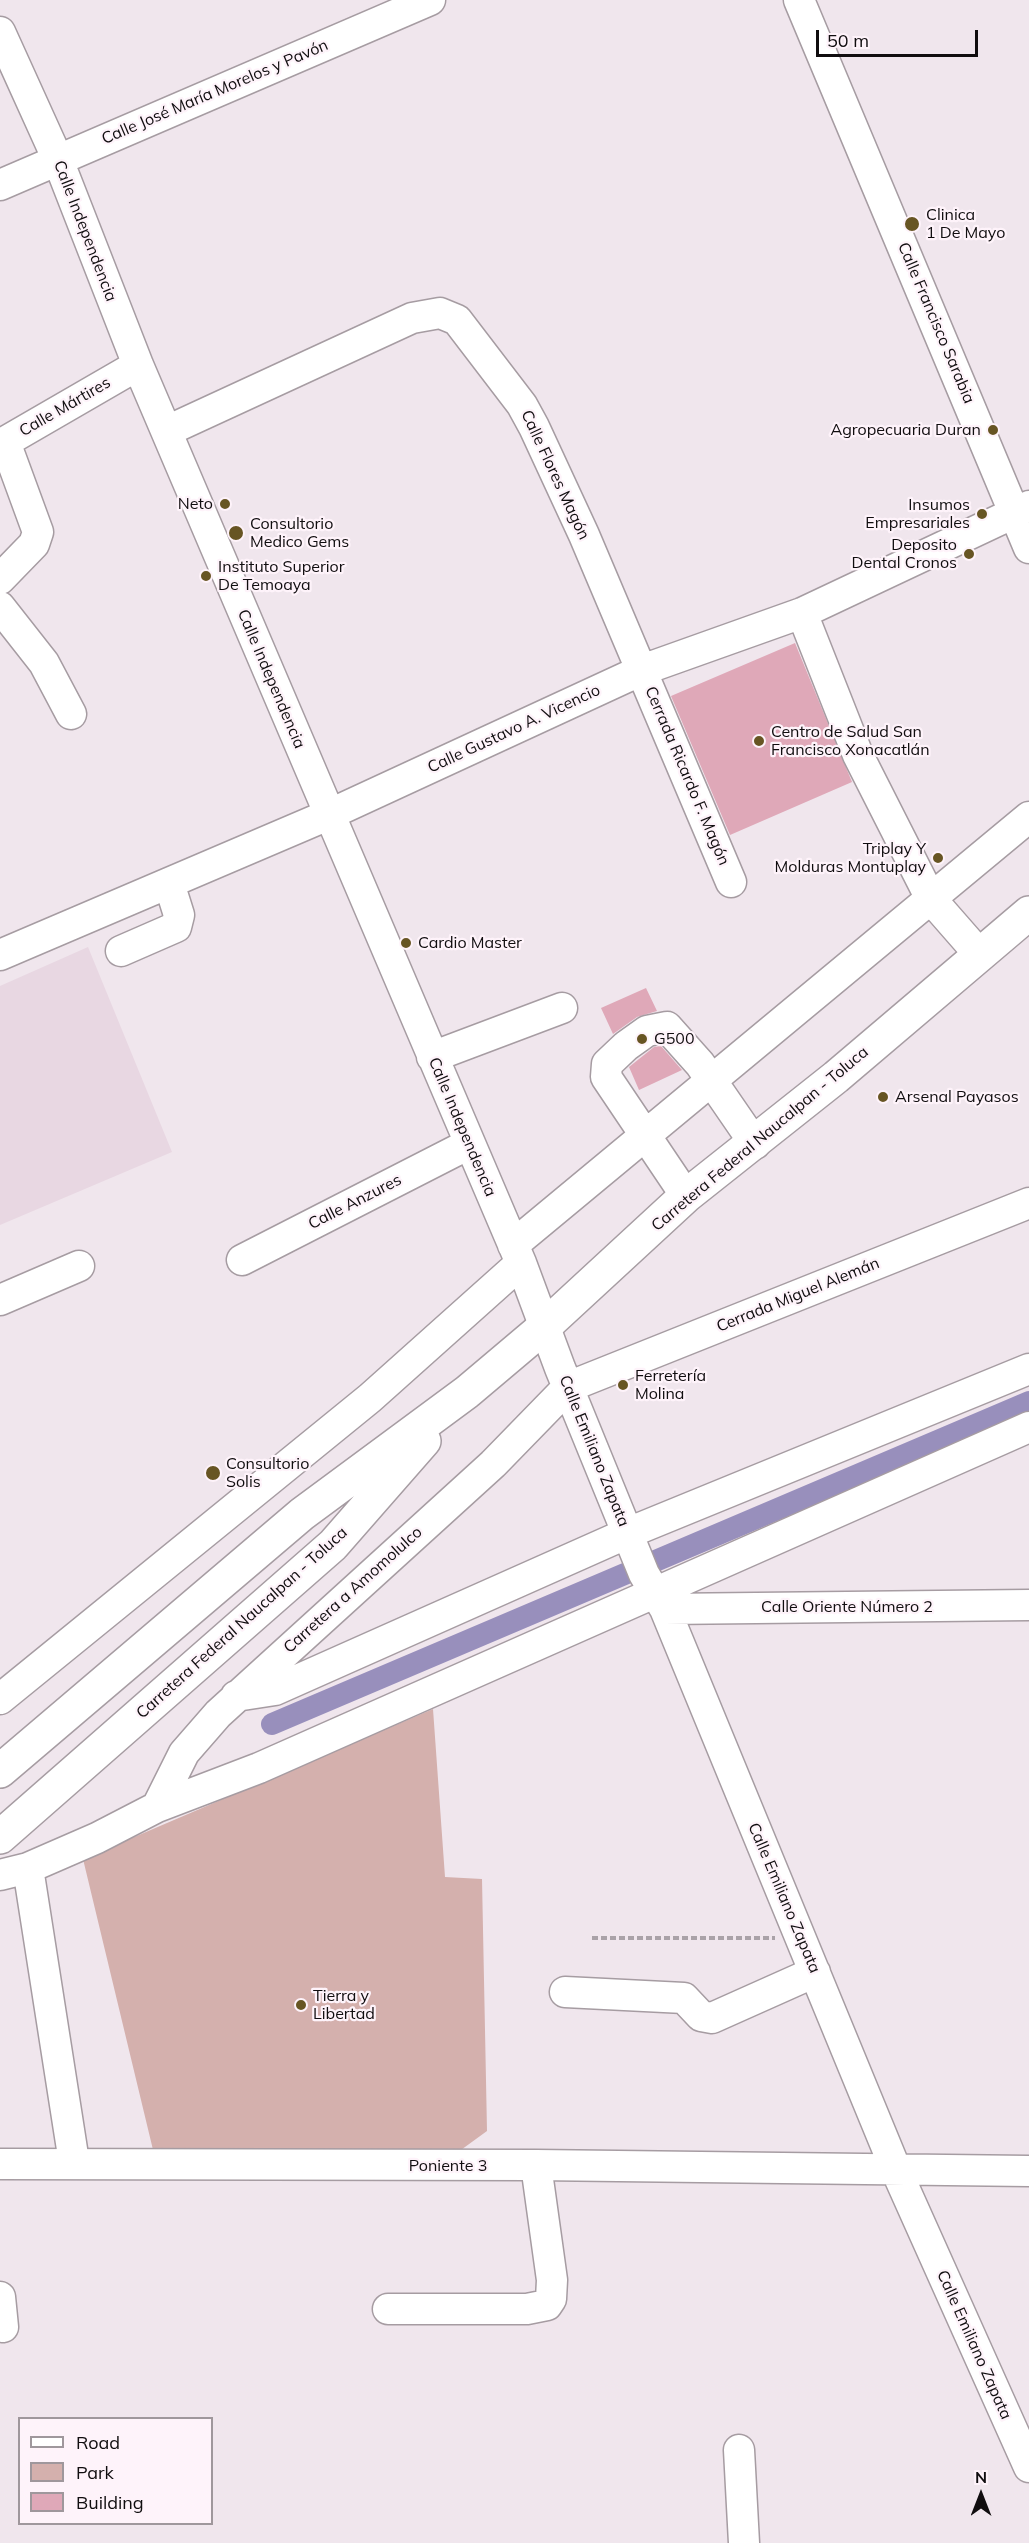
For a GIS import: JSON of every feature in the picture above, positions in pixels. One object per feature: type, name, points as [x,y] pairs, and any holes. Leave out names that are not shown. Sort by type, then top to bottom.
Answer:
[{"type":"main road","name":"Carretera Federal Naucalpan - Toluca","points":[[0,1771],[302,1514],[467,1392],[544,1327],[686,1196],[754,1144],[1029,913]]},
{"type":"main road","name":"Carretera Federal Naucalpan - Toluca","points":[[0,1837],[333,1545],[467,1392]]},
{"type":"street","name":"Calle José María Morelos y Pavón","points":[[0,185],[430,0]]},
{"type":"street","name":"Calle Francisco Sarabia","points":[[799,0],[1022,509],[1029,548]]},
{"type":"street","name":"Calle Independencia","points":[[0,32],[58,160],[138,365],[517,1254],[544,1327]]},
{"type":"street","name":"Calle Flores Magón","points":[[167,431],[412,318],[447,314],[458,320],[522,405],[534,427],[642,670]]},
{"type":"street","name":"Calle Mártires","points":[[0,579],[34,544],[38,532],[5,442],[138,365]]},
{"type":"street","name":"Calle Gustavo A. Vicencio","points":[[0,955],[328,815],[642,670],[802,613],[1022,509]]},
{"type":"street","points":[[0,607],[44,663],[71,714]]},
{"type":"street","points":[[802,613],[858,755],[931,899],[980,955]]},
{"type":"street","name":"Cerrada Ricardo F. Magón","points":[[642,670],[731,882]]},
{"type":"street","points":[[0,1699],[370,1398],[517,1254],[645,1136],[1029,817]]},
{"type":"street","points":[[121,951],[176,927],[179,915],[169,883]]},
{"type":"street","points":[[432,1057],[562,1008]]},
{"type":"street","points":[[686,1196],[606,1077],[607,1064],[626,1046],[647,1030],[664,1026],[700,1064],[754,1144]]},
{"type":"street","name":"Calle Anzures","points":[[242,1260],[469,1144]]},
{"type":"street","name":"Cerrada Miguel Alemán","points":[[568,1387],[1029,1203]]},
{"type":"street","points":[[0,1299],[79,1266]]},
{"type":"street","name":"Calle Emiliano Zapata","points":[[544,1327],[896,2170],[1029,2467]]},
{"type":"street","points":[[74,2162],[14,1872],[97,1838],[157,1807],[259,1768],[646,1572],[1029,1369]]},
{"type":"street","name":"Carretera a Amomolulco","points":[[157,1807],[184,1753],[200,1732],[236,1696],[493,1464],[568,1387]]},
{"type":"street","points":[[236,1696],[275,1690],[646,1572],[1029,1427]]},
{"type":"street","name":"Calle Oriente Número 2","points":[[646,1572],[1029,1605]]},
{"type":"street","points":[[565,1992],[684,1998],[701,2016],[712,2018],[815,1972]]},
{"type":"street","name":"Poniente 3","points":[[0,2164],[74,2162],[536,2165],[1029,2171]]},
{"type":"street","points":[[388,2309],[527,2309],[547,2305],[551,2299],[552,2280],[536,2165]]},
{"type":"street","points":[[0,2297],[3,2327]]},
{"type":"street","points":[[739,2450],[744,2543]]},
{"type":"path","points":[[592,1938],[801,1938]]},
{"type":"shaded area","points":[[88,947],[172,1152],[0,1225],[0,986]]},
{"type":"green space","name":"Tierra y Libertad","points":[[433,1709],[445,1877],[482,1879],[487,2131],[443,2163],[154,2154],[83,1859]]},
{"type":"building","name":"Centro de Salud San Francisco Xonacatlán","points":[[795,643],[852,782],[730,835],[671,696]]},
{"type":"building","points":[[646,988],[657,1011],[637,1017],[613,1034],[601,1008]]},
{"type":"building","points":[[661,1046],[682,1070],[639,1090],[629,1067],[654,1047]]},
{"type":"waterway","points":[[272,1724],[1029,1402]]},
{"type":"place","name":"Clinica 1 De Mayo","points":[[912,224]]},
{"type":"place","name":"Agropecuaria Duran","points":[[993,430]]},
{"type":"place","name":"Neto","points":[[225,504]]},
{"type":"place","name":"Insumos Empresariales","points":[[982,514]]},
{"type":"place","name":"Consultorio Medico Gems","points":[[236,533]]},
{"type":"place","name":"Deposito Dental Cronos","points":[[969,554]]},
{"type":"place","name":"Instituto Superior De Temoaya","points":[[206,576]]},
{"type":"place","name":"Centro de Salud San Francisco Xonacatlán","points":[[759,741]]},
{"type":"place","name":"Triplay Y Molduras Montuplay","points":[[938,858]]},
{"type":"place","name":"Cardio Master","points":[[406,943]]},
{"type":"place","name":"G500","points":[[642,1039]]},
{"type":"place","name":"Arsenal Payasos","points":[[883,1097]]},
{"type":"place","name":"Ferretería Molina","points":[[623,1385]]},
{"type":"place","name":"Consultorio Solis","points":[[213,1473]]},
{"type":"place","name":"Tierra y Libertad","points":[[301,2005]]}]
